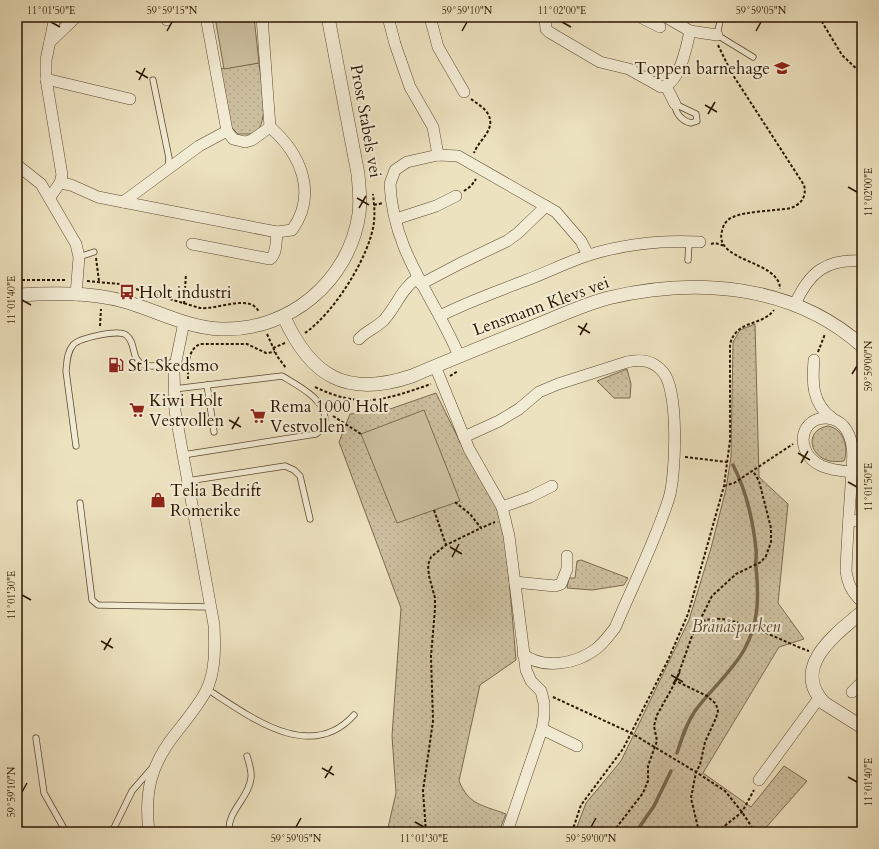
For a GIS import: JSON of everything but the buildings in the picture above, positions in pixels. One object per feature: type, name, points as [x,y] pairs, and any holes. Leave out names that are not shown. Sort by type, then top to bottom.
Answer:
[{"type":"street","points":[[50,197],[60,183],[62,175],[46,79],[46,60],[55,17]]},
{"type":"street","points":[[50,42],[76,17]]},
{"type":"street","points":[[206,17],[227,131],[232,139],[245,142],[252,140],[270,127]]},
{"type":"street","points":[[60,183],[98,197],[277,232],[292,230],[300,217],[306,187],[300,167],[290,149],[282,138],[270,127],[262,17]]},
{"type":"street","name":"Prost Stabels vei","points":[[17,295],[76,295],[102,297],[122,301],[184,322],[212,328],[240,328],[267,323],[284,317],[317,294],[333,277],[349,249],[356,230],[359,212],[358,174],[328,17]]},
{"type":"street","points":[[388,17],[395,44],[410,87],[433,127],[438,155]]},
{"type":"street","points":[[430,17],[438,46],[464,92]]},
{"type":"street","points":[[545,17],[546,29],[572,48],[600,62],[629,69],[656,84],[666,86],[671,83],[684,60],[690,31]]},
{"type":"street","points":[[640,17],[660,27]]},
{"type":"street","points":[[666,17],[690,31],[717,35]]},
{"type":"street","points":[[46,79],[130,99]]},
{"type":"street","points":[[666,86],[675,104]]},
{"type":"street","points":[[123,202],[199,146],[227,131]]},
{"type":"street","name":"Lensmann Klevs vei","points":[[460,362],[440,316],[419,281],[400,241],[390,184],[395,170],[407,162],[438,155],[458,156],[556,212],[581,241],[588,255]]},
{"type":"street","points":[[17,165],[41,184],[50,197],[76,244],[79,257],[76,295]]},
{"type":"street","points":[[396,219],[436,206],[456,196]]},
{"type":"street","points":[[359,339],[384,319],[404,289],[507,241],[518,233],[546,206]]},
{"type":"street","points":[[192,244],[270,259],[273,257],[275,250],[277,232]]},
{"type":"street","name":"Lensmann Klevs vei","points":[[440,316],[588,255],[628,246],[676,241],[694,242]]},
{"type":"street","points":[[795,304],[801,290],[812,274],[824,267],[840,262],[862,261]]},
{"type":"street","name":"Lensmann Klevs vei","points":[[284,317],[301,349],[311,361],[325,372],[348,382],[369,385],[388,383],[435,366],[460,362],[573,310],[606,299],[665,288],[701,287],[746,291],[773,303],[795,304],[831,323],[858,351]]},
{"type":"street","points":[[149,832],[146,811],[154,765],[175,734],[196,708],[207,689],[214,658],[214,625],[175,411],[173,389],[175,362],[184,322]]},
{"type":"street","points":[[464,437],[499,421],[519,409],[540,392],[570,380],[638,359],[654,365],[663,372],[668,380],[673,415],[675,456],[669,496],[660,523],[615,628],[607,639],[595,650],[569,662],[555,664],[540,663],[530,660],[523,654]]},
{"type":"street","points":[[814,360],[812,381],[822,409],[846,428],[858,458],[851,472],[846,571],[848,584],[852,592],[862,602]]},
{"type":"street","points":[[435,366],[464,437],[502,507],[515,582],[526,670],[531,681],[541,691],[544,703],[542,728],[507,832]]},
{"type":"street","points":[[832,418],[817,419],[812,422],[805,432],[803,440],[805,448],[813,461],[827,469],[851,472]]},
{"type":"street","points":[[502,507],[530,497],[552,486]]},
{"type":"street","points":[[849,520],[862,521]]},
{"type":"street","points":[[515,582],[555,586],[560,584],[567,570],[567,556]]},
{"type":"street","points":[[862,612],[832,637],[818,654],[813,677],[814,687],[819,698],[836,711],[862,727]]},
{"type":"street","points":[[852,692],[862,682]]},
{"type":"street","points":[[759,780],[819,698]]},
{"type":"street","points":[[542,728],[577,746]]},
{"type":"lane","points":[[721,17],[717,35],[753,57]]},
{"type":"lane","points":[[152,80],[169,158],[167,170]]},
{"type":"lane","points":[[688,260],[694,242]]},
{"type":"lane","points":[[79,257],[94,252]]},
{"type":"lane","points":[[76,446],[66,371],[67,360],[73,345],[79,340],[118,333],[125,334],[131,341],[135,357],[139,362],[145,365],[153,366],[175,362]]},
{"type":"lane","points":[[173,389],[282,376],[312,396],[324,413],[324,424],[316,434],[183,455]]},
{"type":"lane","points":[[207,385],[214,432]]},
{"type":"lane","points":[[188,480],[285,466],[294,470],[300,476],[310,519]]},
{"type":"lane","points":[[80,503],[92,600],[98,606],[211,607]]},
{"type":"lane","points":[[207,689],[271,727],[297,736],[320,736],[344,725],[354,715]]},
{"type":"lane","points":[[36,738],[44,793],[66,832]]},
{"type":"lane","points":[[229,832],[230,819],[250,785],[251,777],[248,756]]},
{"type":"lane","points":[[112,832],[132,791],[154,765]]},
{"type":"path","points":[[819,17],[842,54],[862,74]]},
{"type":"path","points":[[572,832],[581,804],[616,761],[631,733],[688,614],[724,486],[730,440],[730,344],[732,335],[738,329],[765,318],[775,309],[773,303],[780,284],[778,279],[766,270],[733,253],[725,246],[721,233],[723,227],[731,217],[791,208],[801,202],[805,190],[799,175],[731,72],[720,51],[717,35]]},
{"type":"path","points":[[464,92],[486,111],[490,123],[488,132],[476,147],[470,162]]},
{"type":"path","points":[[456,196],[471,186],[481,169]]},
{"type":"path","points":[[374,205],[379,204]]},
{"type":"path","points":[[694,242],[725,246]]},
{"type":"path","points":[[365,243],[369,244]]},
{"type":"path","points":[[96,258],[99,281]]},
{"type":"path","points":[[184,304],[186,274]]},
{"type":"path","points":[[17,280],[63,280]]},
{"type":"path","points":[[89,281],[119,284],[184,304],[207,309],[248,303],[256,306],[261,315]]},
{"type":"path","points":[[98,336],[102,304]]},
{"type":"path","points":[[820,329],[832,337]]},
{"type":"path","points":[[814,360],[826,332]]},
{"type":"path","points":[[273,348],[287,342]]},
{"type":"path","points":[[187,388],[190,355],[194,348],[200,344],[248,344],[266,353],[275,352]]},
{"type":"path","points":[[858,351],[862,362]]},
{"type":"path","points":[[441,380],[460,362]]},
{"type":"path","points":[[324,413],[334,417],[361,434]]},
{"type":"path","points":[[724,486],[734,483],[788,447],[803,440]]},
{"type":"path","points":[[675,456],[727,462]]},
{"type":"path","points":[[613,832],[643,793],[648,781],[648,766],[657,741],[654,726],[657,715],[676,681],[698,623],[712,596],[736,574],[761,562],[766,556],[771,542],[771,528],[761,487],[753,471]]},
{"type":"path","points":[[456,502],[470,514],[481,528]]},
{"type":"path","points":[[434,510],[446,545]]},
{"type":"path","points":[[426,832],[423,791],[433,721],[431,656],[435,609],[435,598],[429,576],[428,565],[431,557],[446,545],[505,518]]},
{"type":"path","points":[[698,623],[714,618],[729,620],[759,630],[818,654]]},
{"type":"path","points":[[676,681],[707,696],[716,704],[718,711],[708,733],[696,772],[691,798],[699,832]]},
{"type":"path","points":[[541,691],[631,733],[725,791],[742,812],[755,832]]},
{"type":"path","points":[[717,832],[742,812],[759,780]]},
{"type":"green space","points":[[215,17],[254,17],[259,63],[224,69]]},
{"type":"green space","points":[[259,63],[264,101],[262,121],[254,134],[238,134],[231,127],[218,69]]},
{"type":"green space","name":"Brånåsparken","points":[[755,324],[759,477],[788,504],[778,603],[804,639],[779,647],[703,773],[751,807],[784,766],[807,781],[762,832],[575,832],[586,803],[621,761],[689,620],[711,548],[726,489],[731,457],[733,342],[740,330]]},
{"type":"green space","points":[[627,369],[631,384],[630,398],[614,398],[597,381]]},
{"type":"green space","points":[[436,393],[459,440],[500,514],[506,543],[516,660],[480,685],[459,781],[467,795],[472,800],[483,806],[506,814],[499,832],[387,832],[396,793],[392,736],[401,608],[339,442],[350,414],[390,409]]},
{"type":"green space","points":[[424,410],[460,501],[397,523],[361,434]]},
{"type":"green space","points":[[828,426],[838,431],[844,440],[846,450],[844,461],[838,462],[822,458],[814,449],[812,439],[814,435],[817,431]]},
{"type":"green space","points":[[581,560],[628,578],[624,585],[592,590],[567,588],[569,578],[575,578],[577,561]]},
{"type":"waterway","points":[[677,753],[684,731],[692,716],[701,703],[727,674],[744,650],[753,630],[757,610],[758,589],[755,538],[742,485],[733,465]]},
{"type":"waterway","points":[[636,832],[654,806],[671,771]]},
{"type":"place","name":"Toppen barnehage","points":[[782,68]]},
{"type":"place","name":"Holt industri","points":[[127,292]]},
{"type":"place","name":"St1 Skedsmo","points":[[116,365]]},
{"type":"place","name":"Kiwi Holt Vestvollen","points":[[137,410]]},
{"type":"place","name":"Rema 1000 Holt Vestvollen","points":[[258,416]]},
{"type":"place","name":"Telia Bedrift Romerike","points":[[158,500]]}]
